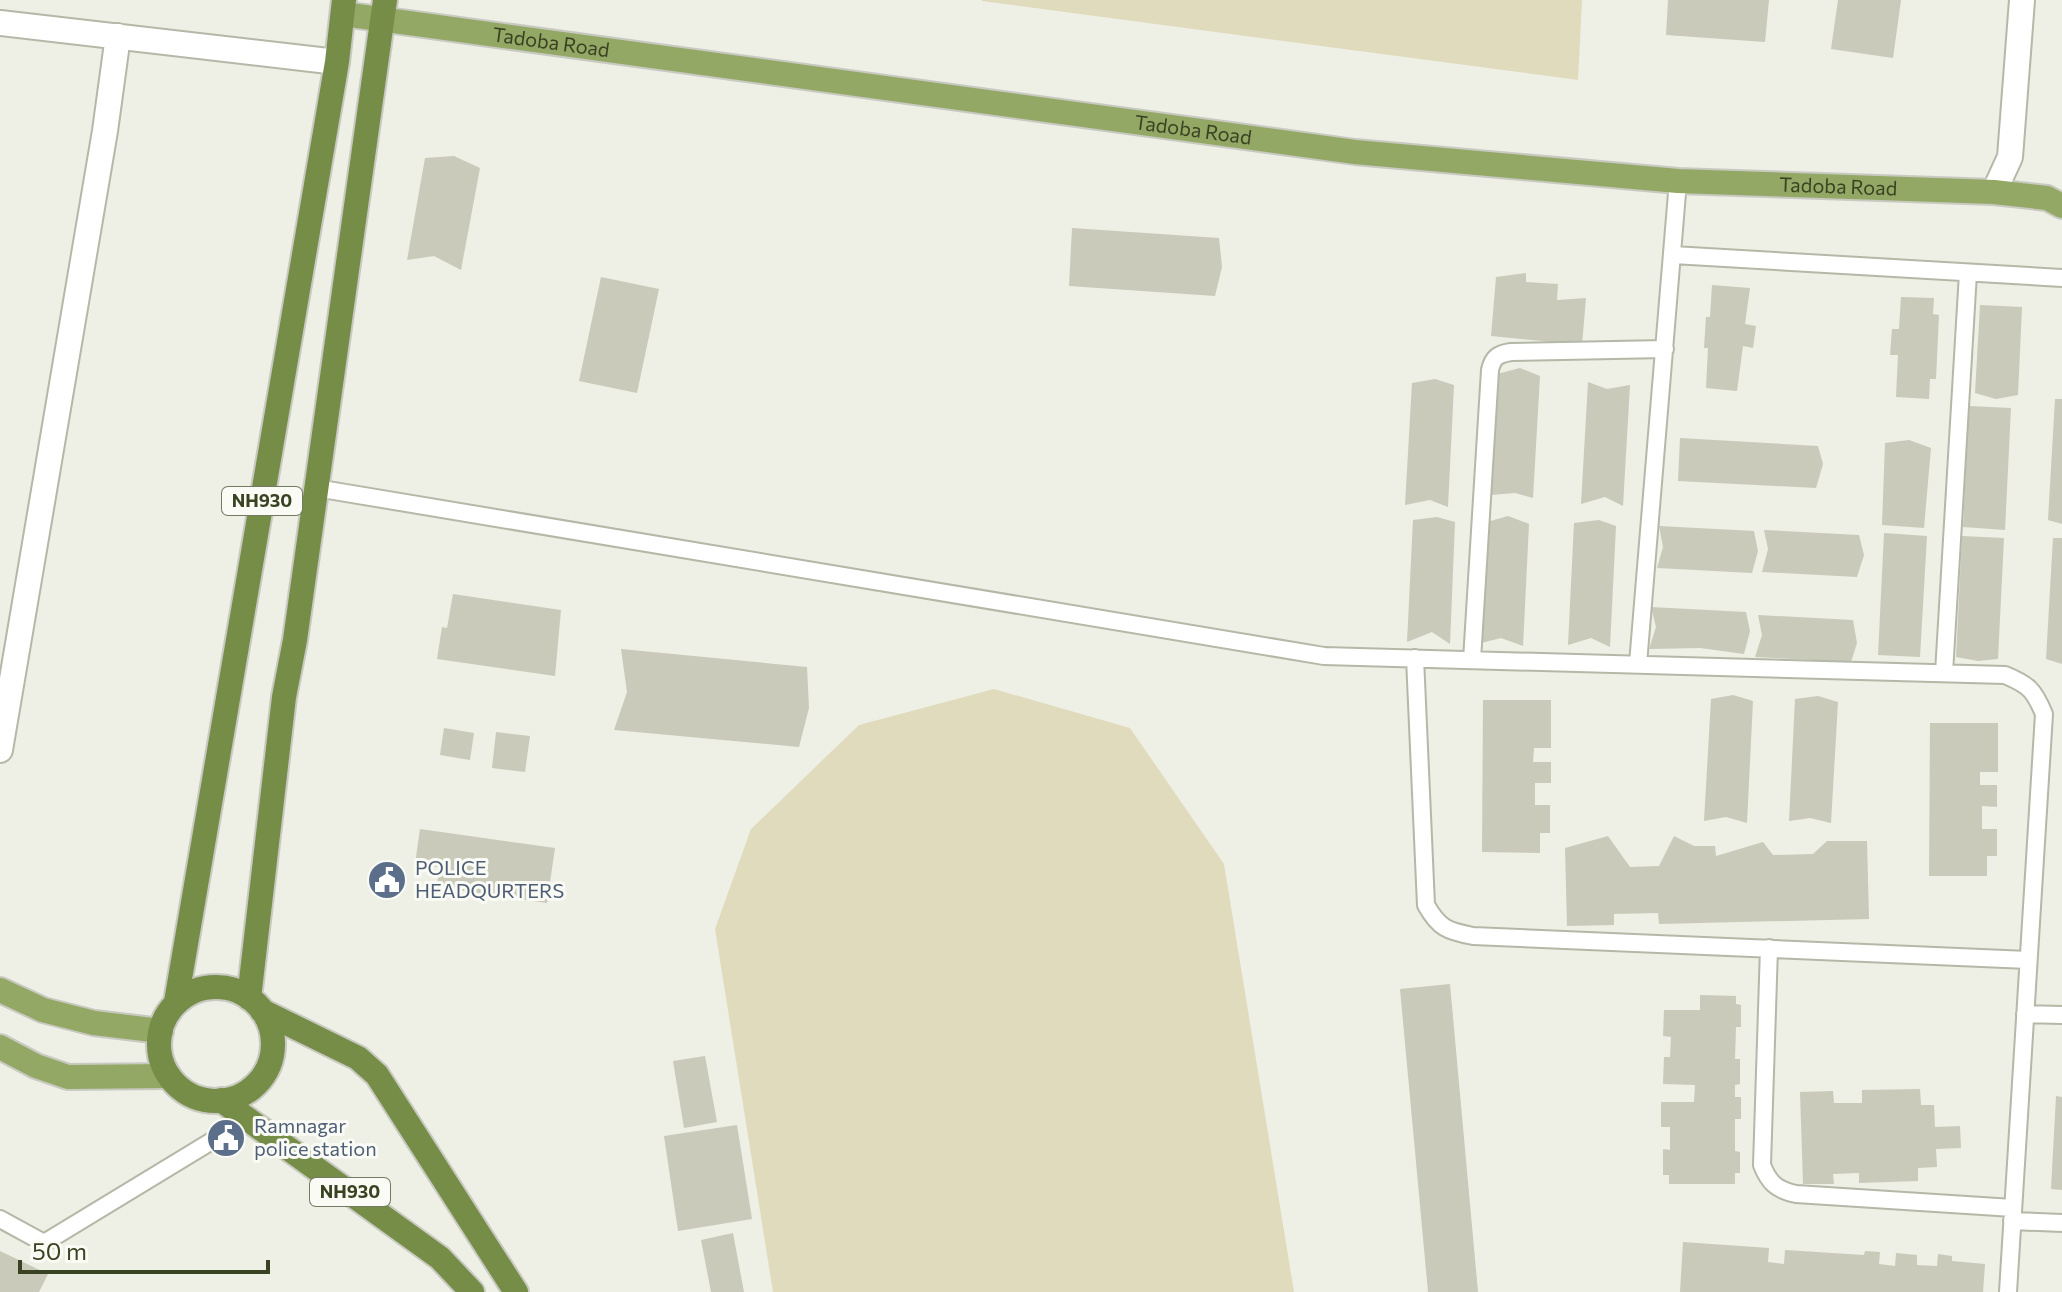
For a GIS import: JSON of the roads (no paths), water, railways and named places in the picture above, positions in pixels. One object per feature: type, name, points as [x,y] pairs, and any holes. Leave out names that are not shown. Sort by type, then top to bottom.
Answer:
[{"type":"highway","name":"NH930","points":[[161,1031],[165,1018],[176,1002],[344,7]]},
{"type":"highway","name":"NH930","points":[[169,1076],[177,1086],[193,1096],[212,1101],[231,1099],[248,1091],[262,1077],[271,1060],[273,1041],[269,1022],[255,1005],[284,697],[295,640],[384,9]]},
{"type":"highway","points":[[176,1002],[191,992],[209,987],[227,988],[358,1058],[377,1075],[516,1292]]},
{"type":"highway","points":[[161,1031],[160,1053],[169,1076]]},
{"type":"highway","name":"NH930","points":[[221,1100],[440,1258],[472,1292]]},
{"type":"main road","name":"Tadoba Road","points":[[344,7],[384,9],[1355,152],[1678,181],[1994,192],[2057,199]]},
{"type":"main road","points":[[0,990],[43,1010],[94,1023],[161,1031]]},
{"type":"main road","points":[[0,1047],[36,1066],[68,1077],[169,1076]]},
{"type":"street","points":[[1994,192],[2010,157],[2022,0]]},
{"type":"street","points":[[0,23],[337,62]]},
{"type":"street","points":[[0,750],[105,131],[118,36]]},
{"type":"lane","points":[[1638,664],[1678,181]]},
{"type":"lane","points":[[1673,255],[2062,278]]},
{"type":"lane","points":[[1944,673],[1968,273]]},
{"type":"lane","points":[[1472,660],[1493,360],[1500,354],[1511,352],[1665,349]]},
{"type":"lane","points":[[316,488],[1324,656],[2005,675],[2022,682],[2035,694],[2044,714],[2008,1292]]},
{"type":"lane","points":[[1415,658],[1426,905],[1436,923],[1453,932],[1473,936],[2028,960]]},
{"type":"lane","points":[[1769,948],[1762,1165],[1769,1181],[1782,1191],[1796,1194],[2013,1215],[2062,1223]]},
{"type":"lane","points":[[2025,1014],[2062,1015]]},
{"type":"lane","points":[[0,1219],[44,1243],[248,1119]]},
{"type":"place","name":"POLICE HEADQURTERS","points":[[387,880]]},
{"type":"place","name":"Ramnagar police station","points":[[226,1138]]}]
